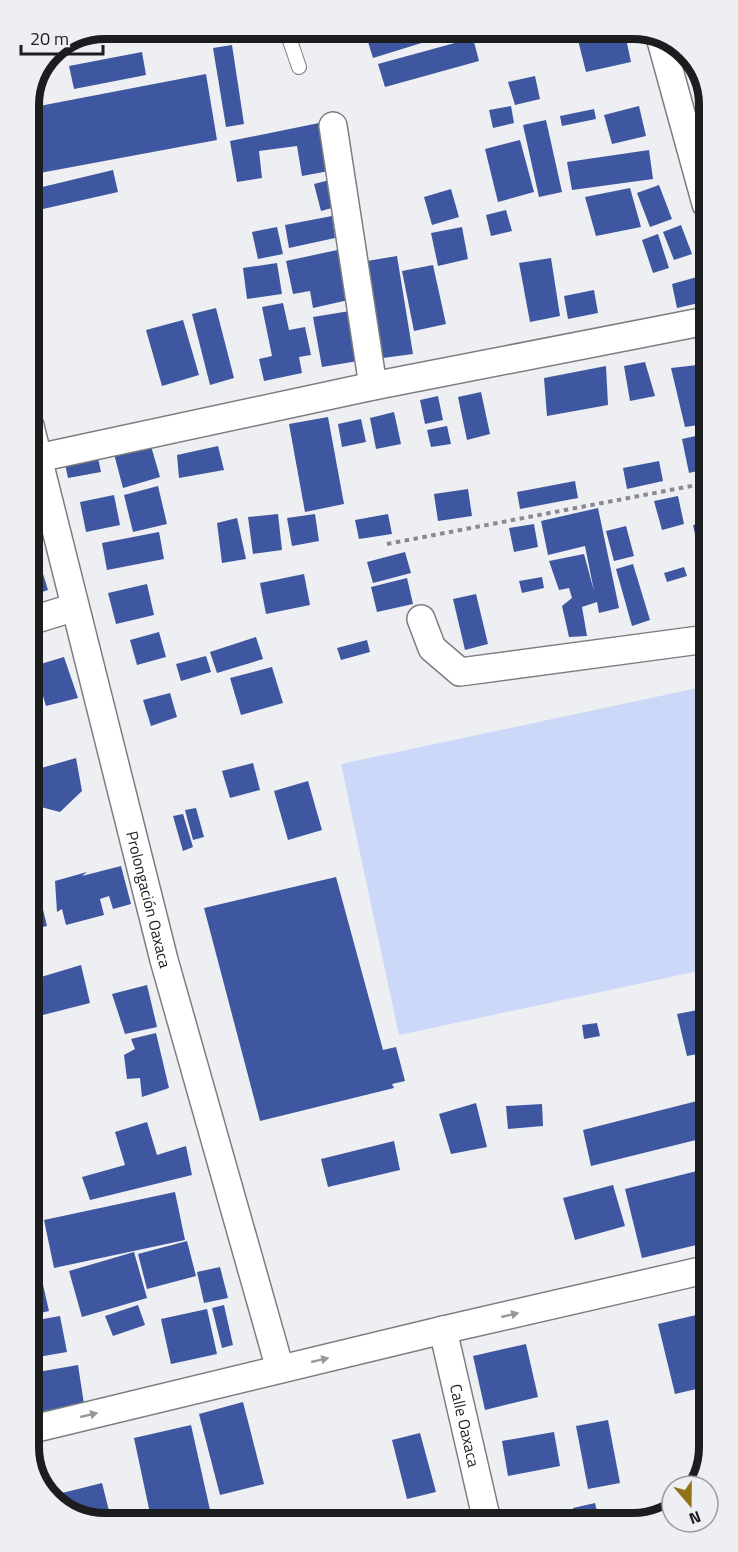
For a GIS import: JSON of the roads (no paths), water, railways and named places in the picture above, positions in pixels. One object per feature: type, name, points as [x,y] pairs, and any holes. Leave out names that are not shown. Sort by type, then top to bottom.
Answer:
[{"type":"street","points":[[663,46],[699,179]]},
{"type":"street","points":[[333,126],[373,386]]},
{"type":"street","points":[[39,458],[373,386],[699,322]]},
{"type":"street","name":"Prolongación Oaxaca","points":[[39,462],[164,960],[280,1369]]},
{"type":"street","points":[[39,618],[75,607]]},
{"type":"street","points":[[421,620],[432,648],[460,672],[699,640]]},
{"type":"street","points":[[39,1427],[699,1271]]},
{"type":"street","name":"Calle Oaxaca","points":[[443,1330],[485,1513]]},
{"type":"lane","points":[[290,39],[299,68]]}]
